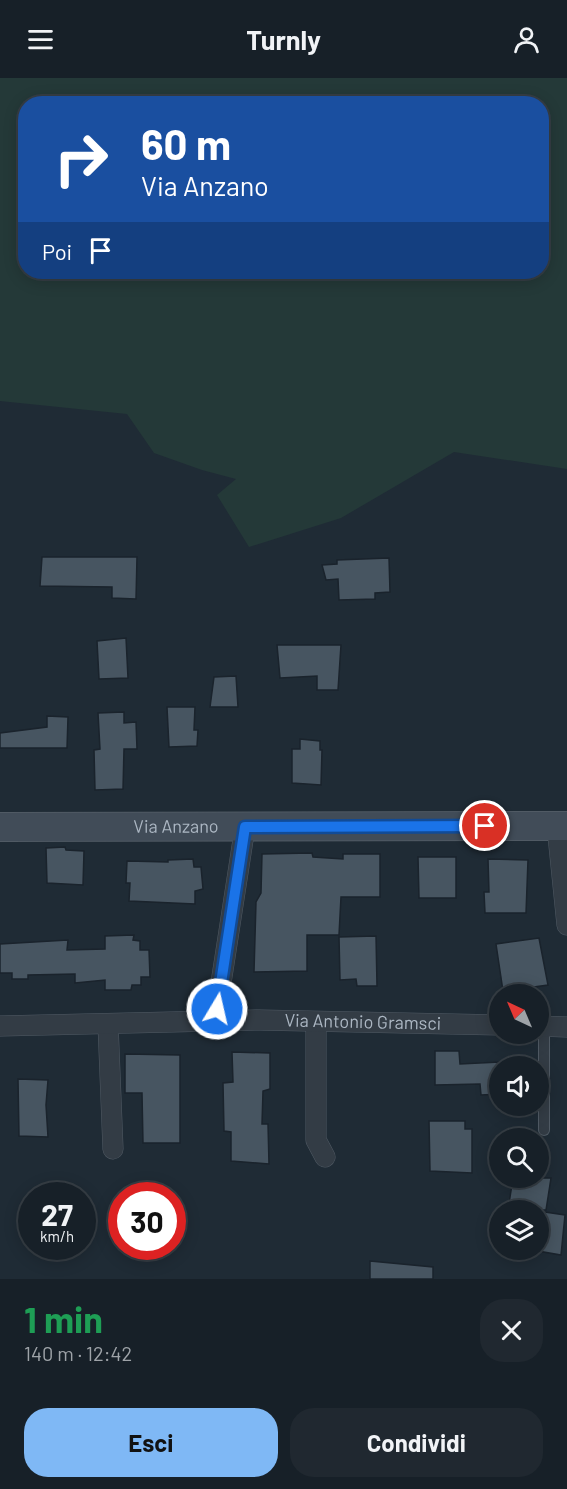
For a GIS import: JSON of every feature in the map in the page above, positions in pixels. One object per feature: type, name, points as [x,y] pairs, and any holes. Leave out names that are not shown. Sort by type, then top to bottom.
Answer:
[{"type":"main road","name":"Via Anzano","points":[[0,827],[562,826]]},
{"type":"street","points":[[562,826],[567,925]]},
{"type":"street","points":[[227,1021],[217,1009],[245,827]]},
{"type":"street","name":"Via Antonio Gramsci","points":[[0,1026],[227,1021],[489,1025]]},
{"type":"street","points":[[316,1022],[316,1140],[325,1157]]},
{"type":"street","points":[[108,1024],[113,1149]]},
{"type":"street","points":[[549,1026],[567,1027]]},
{"type":"lane","points":[[542,1044],[544,1128]]},
{"type":"green space","points":[[0,78],[567,78],[567,469],[454,452],[341,518],[249,547],[217,495],[236,479],[154,453],[127,414],[0,401]]},
{"type":"building","points":[[42,557],[137,557],[136,599],[112,598],[112,587],[40,586]]},
{"type":"building","points":[[389,558],[390,592],[375,593],[375,599],[339,600],[338,579],[326,580],[322,565],[337,564],[337,560]]},
{"type":"building","points":[[126,638],[128,678],[99,679],[97,641]]},
{"type":"building","points":[[277,645],[341,645],[338,690],[317,690],[317,676],[280,678]]},
{"type":"building","points":[[236,676],[238,707],[210,707],[214,677]]},
{"type":"building","points":[[167,707],[195,707],[194,730],[198,730],[197,746],[169,747]]},
{"type":"building","points":[[124,712],[124,723],[136,722],[137,749],[124,749],[123,789],[95,790],[94,750],[100,749],[98,713]]},
{"type":"building","points":[[47,716],[68,717],[67,748],[0,748],[0,733],[47,727]]},
{"type":"building","points":[[300,739],[320,741],[321,785],[292,783],[292,749],[300,749]]},
{"type":"building","points":[[65,847],[66,850],[84,851],[83,885],[47,883],[46,848]]},
{"type":"building","points":[[312,853],[313,857],[343,859],[343,854],[380,854],[380,897],[341,897],[339,935],[307,935],[307,971],[254,972],[256,902],[261,893],[262,854]]},
{"type":"building","points":[[418,857],[456,857],[456,898],[419,898]]},
{"type":"building","points":[[193,859],[194,867],[201,867],[203,889],[195,891],[195,904],[129,901],[130,883],[126,883],[127,861],[168,862],[168,860]]},
{"type":"building","points":[[488,859],[528,860],[526,913],[485,913],[484,892],[489,892]]},
{"type":"building","points":[[134,935],[133,940],[140,941],[140,950],[149,950],[150,977],[141,977],[141,985],[132,985],[131,990],[105,990],[105,980],[75,983],[75,974],[28,975],[28,979],[12,979],[12,973],[0,973],[0,944],[68,940],[67,950],[105,949],[105,936]]},
{"type":"building","points":[[376,936],[377,986],[357,986],[356,979],[340,980],[339,937]]},
{"type":"building","points":[[539,938],[548,984],[502,984],[496,944]]},
{"type":"building","points":[[435,1051],[459,1051],[460,1064],[489,1063],[489,1095],[481,1095],[480,1084],[435,1085]]},
{"type":"building","points":[[232,1052],[270,1053],[270,1089],[263,1091],[262,1124],[268,1124],[269,1164],[231,1161],[231,1132],[224,1131],[223,1083],[233,1082]]},
{"type":"building","points":[[125,1054],[180,1055],[180,1143],[143,1143],[142,1093],[125,1093]]},
{"type":"building","points":[[18,1079],[48,1080],[46,1105],[48,1137],[19,1136]]},
{"type":"building","points":[[429,1121],[465,1121],[465,1129],[472,1129],[472,1173],[430,1171]]},
{"type":"building","points":[[549,1178],[551,1178],[548,1200],[510,1200],[511,1188],[549,1188]]},
{"type":"building","points":[[549,1213],[565,1215],[561,1255],[549,1253]]},
{"type":"building","points":[[370,1261],[433,1267],[433,1279],[370,1279]]},
{"type":"route","points":[[217,1009],[245,827],[485,826]]}]
